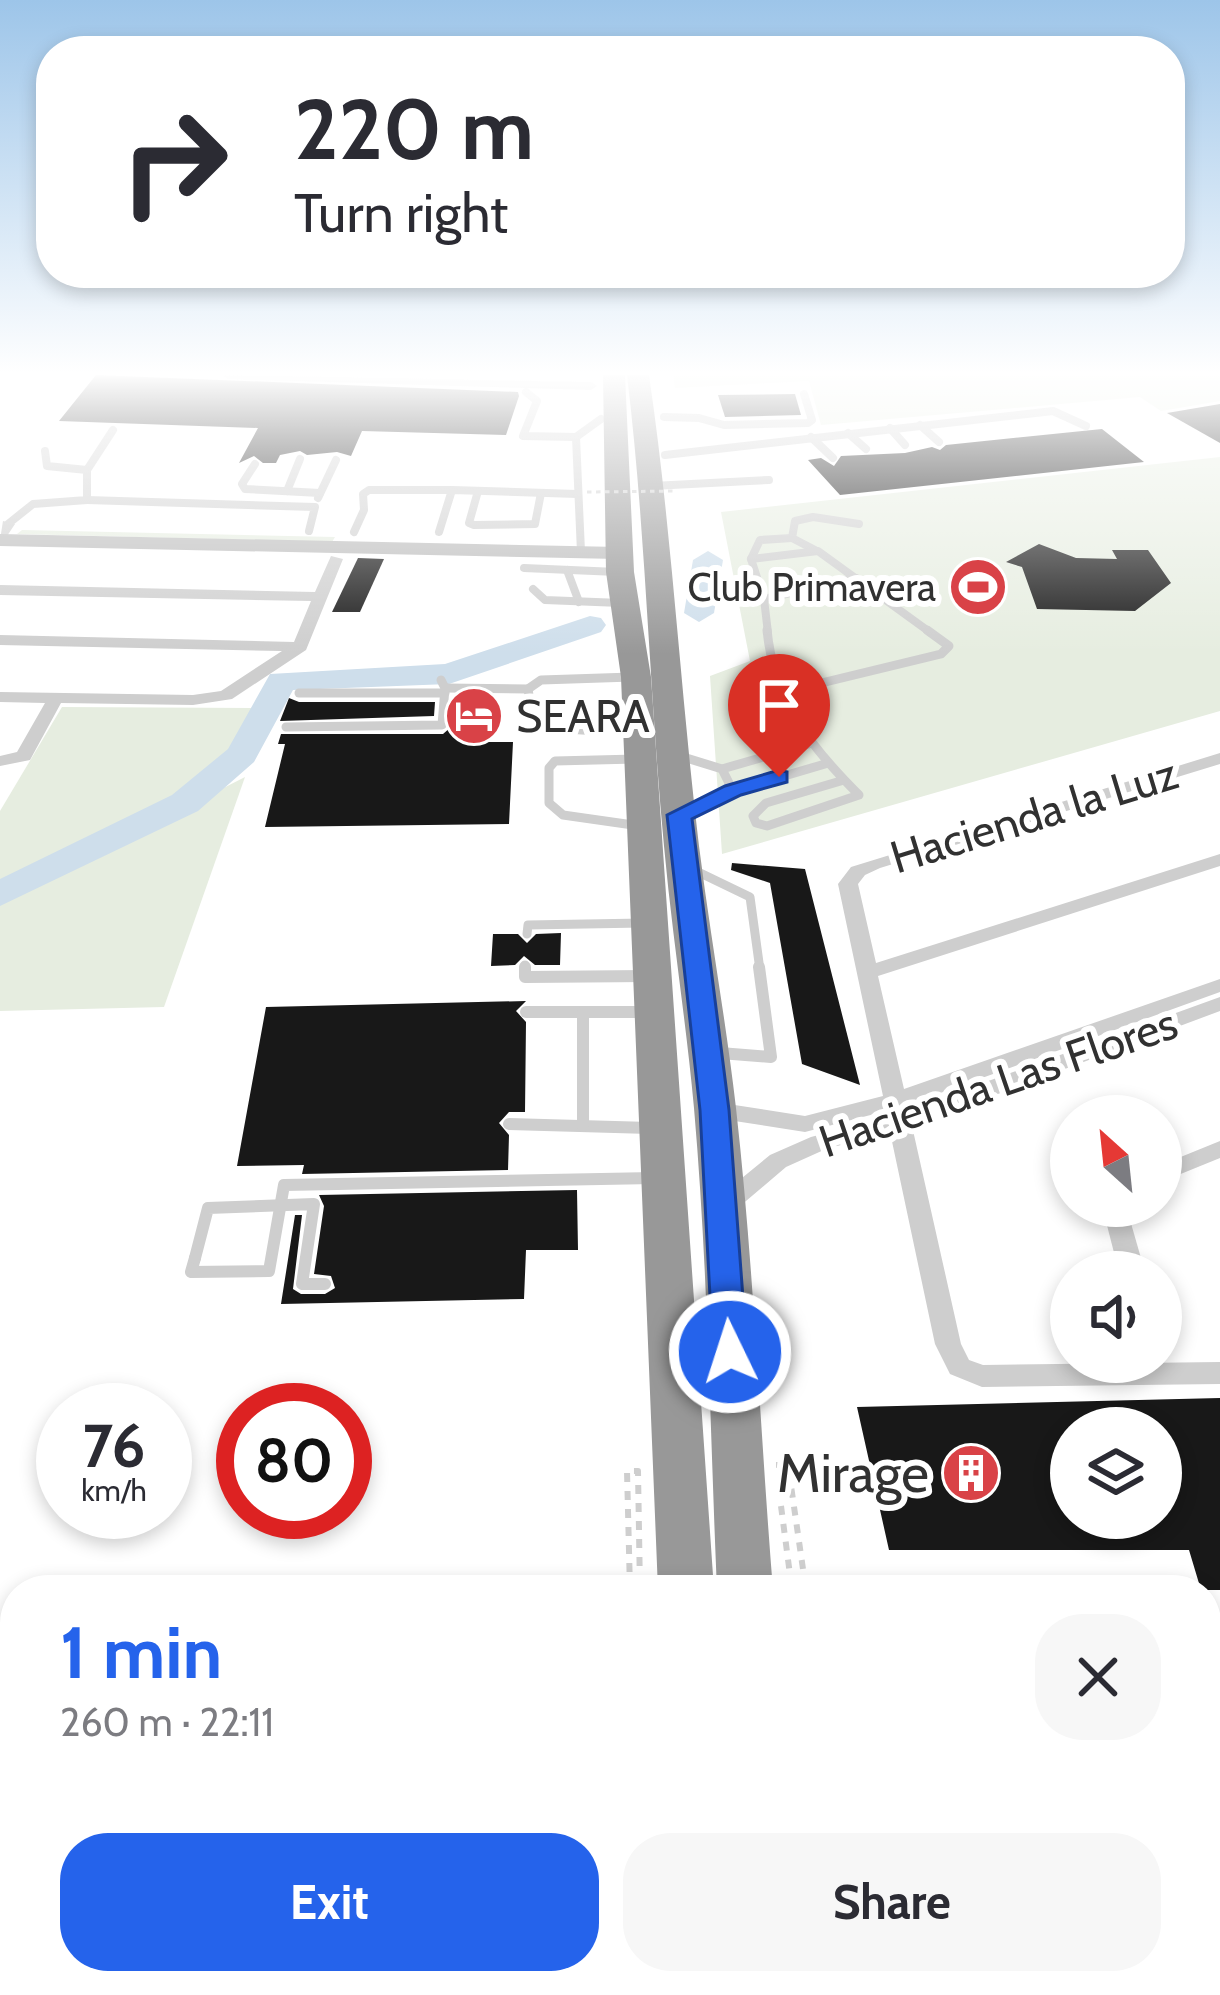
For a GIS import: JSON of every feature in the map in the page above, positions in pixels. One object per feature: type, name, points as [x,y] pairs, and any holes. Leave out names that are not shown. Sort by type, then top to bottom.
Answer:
[{"type":"highway","points":[[609,468],[608,559],[657,757]]},
{"type":"highway","points":[[659,468],[661,476]]},
{"type":"highway","points":[[661,468],[653,544],[660,820],[646,923],[685,1575]]},
{"type":"highway","points":[[660,820],[683,865],[715,1110],[744,1575]]},
{"type":"street","points":[[2,531],[309,531],[346,546],[440,532],[608,559]]},
{"type":"street","points":[[2,531],[520,559],[608,559]]},
{"type":"street","points":[[0,698],[211,699],[239,689],[300,646],[346,546]]},
{"type":"street","points":[[0,590],[321,597]]},
{"type":"street","points":[[0,640],[300,646]]},
{"type":"street","points":[[0,761],[24,756],[56,699]]},
{"type":"street","name":"Hacienda la Luz","points":[[870,972],[848,884],[873,863],[1220,758]]},
{"type":"street","points":[[1050,1373],[982,1376],[959,1367],[952,1356],[870,972],[1220,860]]},
{"type":"street","name":"Hacienda Las Flores","points":[[722,1208],[778,1161],[1220,985]]},
{"type":"street","name":"Hacienda Las Flores","points":[[715,1110],[805,1124],[900,1111],[1220,1004]]},
{"type":"street","points":[[1182,1165],[1220,1149]]},
{"type":"street","points":[[1182,1369],[1220,1372]]},
{"type":"lane","points":[[68,468],[87,470],[87,500]]},
{"type":"lane","points":[[252,468],[242,487],[320,493]]},
{"type":"lane","points":[[287,491],[296,468]]},
{"type":"lane","points":[[309,531],[333,468]]},
{"type":"lane","points":[[579,468],[582,493],[608,559]]},
{"type":"lane","points":[[661,476],[691,468]]},
{"type":"lane","points":[[661,476],[769,480]]},
{"type":"lane","points":[[440,532],[452,490]]},
{"type":"lane","points":[[478,491],[469,523],[507,526],[535,524],[541,493]]},
{"type":"lane","points":[[346,546],[365,492],[582,493]]},
{"type":"lane","points":[[2,531],[33,504],[87,500],[315,507]]},
{"type":"lane","points":[[792,538],[795,521],[802,518],[859,524]]},
{"type":"lane","points":[[779,693],[949,646],[818,551],[792,538],[760,540],[751,559],[764,599],[779,693],[825,764],[844,780],[858,799],[767,826],[756,823],[758,808],[766,803],[844,780]]},
{"type":"lane","points":[[751,559],[818,551]]},
{"type":"lane","points":[[520,559],[567,570],[608,559]]},
{"type":"lane","points":[[520,559],[545,600],[579,602]]},
{"type":"lane","points":[[579,602],[608,559]]},
{"type":"lane","points":[[567,570],[579,602]]},
{"type":"lane","points":[[764,599],[856,578]]},
{"type":"lane","points":[[299,694],[443,687],[528,689],[541,680],[636,677]]},
{"type":"lane","points":[[286,728],[436,726],[446,722],[443,687]]},
{"type":"lane","points":[[528,689],[534,727],[598,731]]},
{"type":"lane","points":[[530,712],[563,715],[565,730]]},
{"type":"lane","points":[[812,742],[722,769],[657,757],[562,759],[550,764],[550,803],[563,815],[660,820],[733,790],[825,764]]},
{"type":"lane","points":[[722,769],[733,790]]},
{"type":"lane","points":[[683,865],[750,897],[771,1057],[704,1053]]},
{"type":"lane","points":[[527,934],[528,925],[646,923]]},
{"type":"lane","points":[[525,965],[525,977],[650,994]]},
{"type":"lane","points":[[526,1012],[583,1012],[650,994]]},
{"type":"lane","points":[[583,1012],[584,1126]]},
{"type":"lane","points":[[509,1124],[660,1129]]},
{"type":"lane","points":[[325,1284],[302,1284],[314,1204],[208,1208],[191,1272],[269,1271],[284,1184],[663,1178]]},
{"type":"path","points":[[582,493],[661,476]]},
{"type":"path","points":[[790,1575],[776,1465],[788,1466],[804,1575]]},
{"type":"path","points":[[630,1575],[627,1471],[638,1471],[640,1575]]},
{"type":"shaded area","name":"Club Primavera","points":[[1119,468],[1220,468],[1220,711],[722,854],[710,676],[750,661],[721,512]]},
{"type":"shaded area","points":[[22,530],[335,537],[332,542],[17,534]]},
{"type":"shaded area","points":[[62,707],[254,708],[235,748],[165,806],[0,882],[0,811]]},
{"type":"shaded area","points":[[245,777],[164,1007],[0,1011],[0,902]]},
{"type":"building","points":[[815,468],[1088,468],[840,495]]},
{"type":"building","points":[[1039,544],[1076,558],[1117,559],[1112,550],[1148,550],[1171,583],[1135,611],[1037,609],[1022,567],[1006,562]]},
{"type":"building","points":[[358,558],[384,559],[360,612],[332,612]]},
{"type":"building","points":[[453,697],[490,698],[487,742],[513,742],[509,824],[265,827],[285,744],[278,744],[281,734],[443,734],[451,727]]},
{"type":"building","points":[[289,698],[299,702],[435,702],[434,716],[280,721]]},
{"type":"building","points":[[732,863],[805,869],[860,1085],[802,1064],[770,883],[731,870]]},
{"type":"building","points":[[561,933],[560,965],[535,965],[524,956],[515,965],[491,966],[493,934],[518,934],[527,943],[536,934]]},
{"type":"building","points":[[526,1001],[516,1011],[526,1022],[525,1112],[509,1112],[499,1123],[509,1135],[508,1170],[302,1174],[304,1165],[237,1166],[266,1007]]},
{"type":"building","points":[[577,1190],[578,1250],[526,1250],[524,1299],[281,1304],[295,1215],[302,1215],[293,1289],[301,1294],[325,1294],[335,1288],[331,1276],[314,1274],[324,1206],[319,1195]]},
{"type":"building","name":"Mirage","points":[[1220,1398],[1220,1575],[1196,1575],[1189,1550],[889,1550],[857,1407]]},
{"type":"waterway","points":[[699,613],[708,560]]},
{"type":"waterway","points":[[0,894],[185,803],[242,755],[282,681],[449,674],[590,625]]},
{"type":"place","name":"Club Primavera","points":[[978,587]]},
{"type":"place","name":"SEARA","points":[[474,716]]},
{"type":"place","name":"Mirage","points":[[971,1473]]},
{"type":"route","points":[[730,1352],[715,1110],[704,1053],[679,815],[733,790],[779,777]]}]
